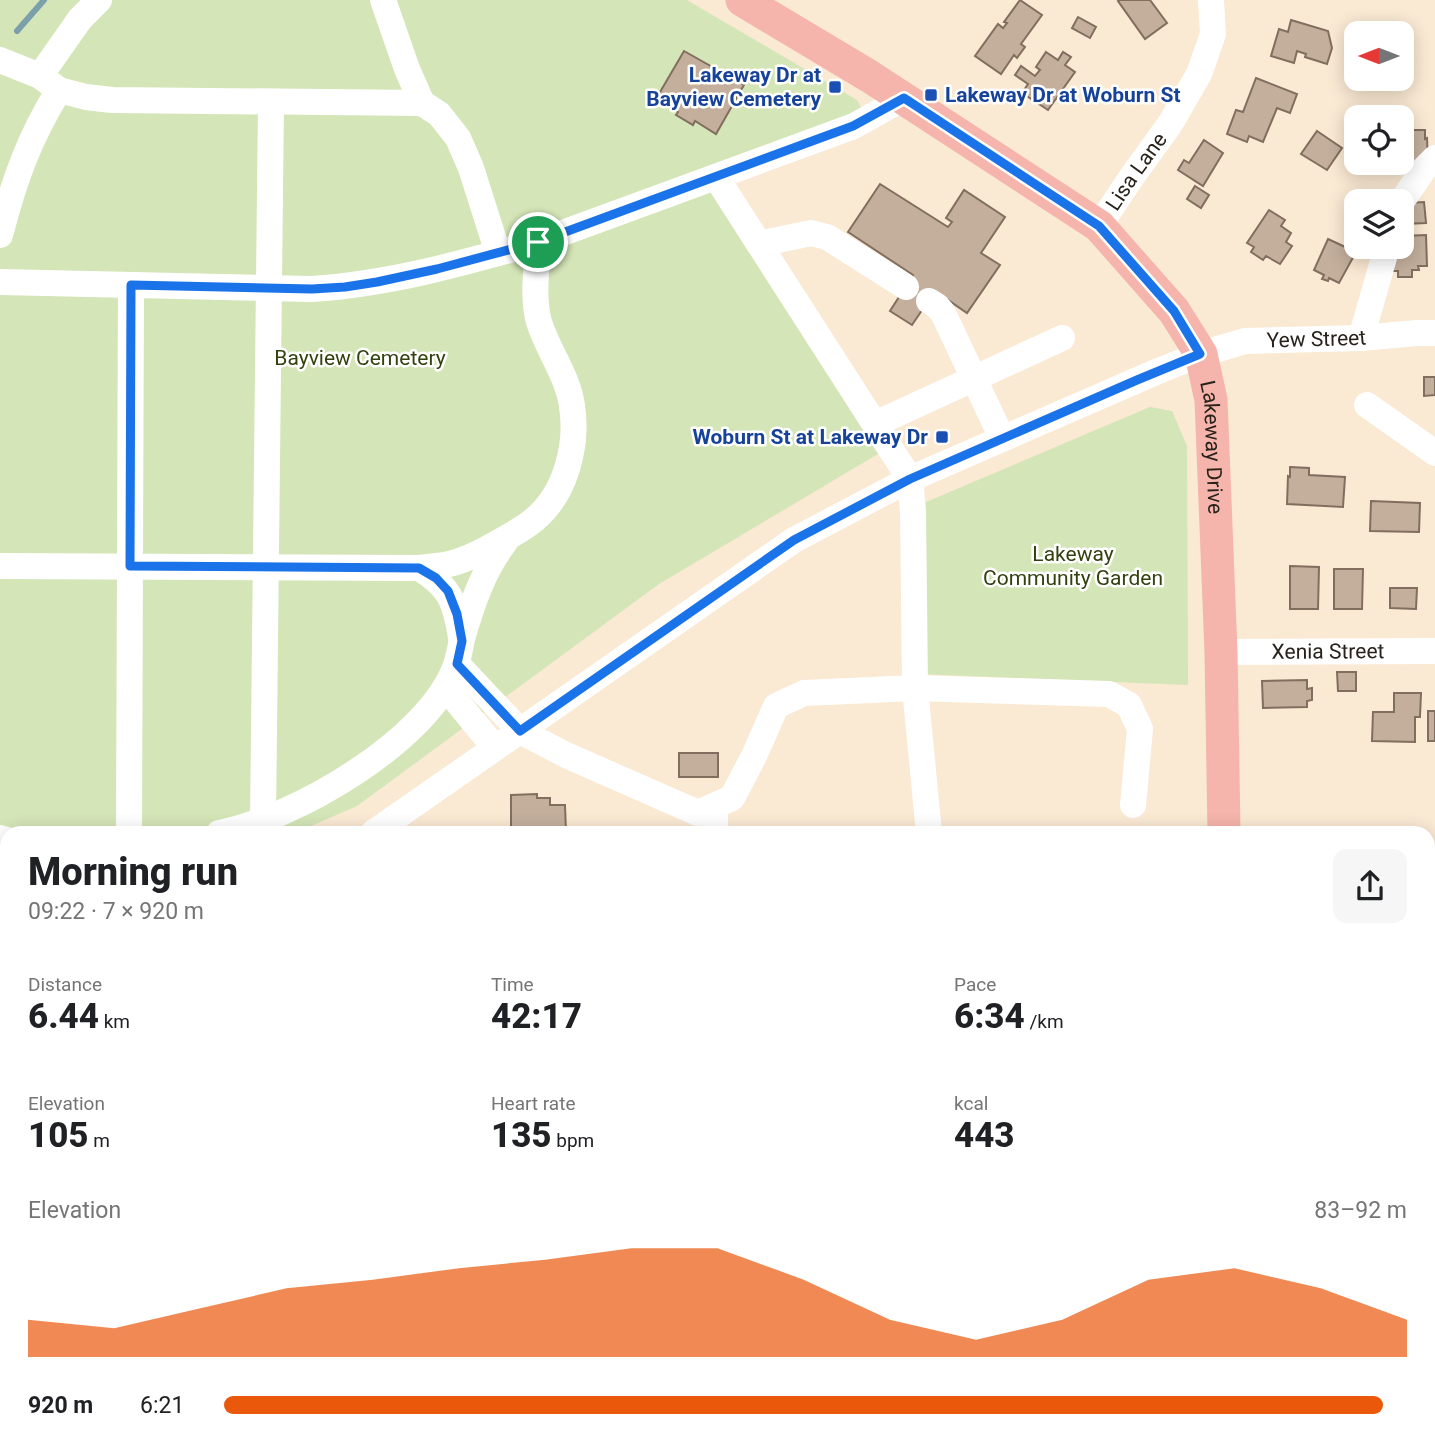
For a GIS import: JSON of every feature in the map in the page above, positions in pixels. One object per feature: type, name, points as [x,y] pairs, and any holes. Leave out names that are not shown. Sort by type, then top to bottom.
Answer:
[{"type":"main road","name":"Lakeway Drive","points":[[742,0],[904,98],[1099,226],[1174,311],[1200,354],[1210,400],[1221,652],[1224,826]]},
{"type":"street","points":[[0,235],[29,144],[44,115],[50,83],[80,19],[99,0]]},
{"type":"street","points":[[383,0],[422,103]]},
{"type":"street","name":"Lisa Lane","points":[[1099,226],[1170,124],[1199,74],[1213,34],[1211,0]]},
{"type":"street","points":[[0,60],[86,97],[112,100],[422,103],[439,114],[458,138],[471,168],[498,253]]},
{"type":"street","points":[[0,282],[312,289],[377,282],[538,242],[853,126],[904,98]]},
{"type":"street","points":[[263,820],[271,102]]},
{"type":"street","points":[[1410,189],[1435,158]]},
{"type":"street","points":[[716,177],[910,479],[914,510],[915,688],[928,826]]},
{"type":"street","points":[[759,244],[811,233],[827,237],[906,286]]},
{"type":"street","points":[[0,566],[419,568],[447,565],[477,555],[508,537],[536,519],[548,505],[569,464],[573,446],[574,425],[568,386],[538,319],[538,242]]},
{"type":"street","points":[[1361,338],[1384,259]]},
{"type":"street","points":[[129,826],[131,285]]},
{"type":"street","points":[[929,300],[943,313],[1002,438]]},
{"type":"street","name":"Yew Street","points":[[383,826],[794,540],[910,479],[1200,354],[1245,341],[1435,333]]},
{"type":"street","points":[[875,424],[1062,338]]},
{"type":"street","points":[[1367,405],[1435,453]]},
{"type":"street","points":[[245,826],[318,794],[368,765],[411,729],[446,688],[477,590],[494,555],[508,537]]},
{"type":"street","points":[[419,568],[436,578],[448,591],[457,614],[459,653],[520,731],[566,755],[698,813],[732,798],[776,706],[804,692],[915,688],[1109,694],[1129,705],[1140,729],[1133,805]]},
{"type":"street","name":"Xenia Street","points":[[1221,652],[1435,651]]},
{"type":"street","points":[[446,688],[495,748]]},
{"type":"street","points":[[715,806],[715,826]]},
{"type":"green space","name":"Bayview Cemetery","points":[[0,0],[687,0],[857,100],[871,126],[710,186],[878,454],[659,584],[357,806],[311,826],[0,826]]},
{"type":"green space","name":"Lakeway Community Garden","points":[[1150,407],[1172,411],[1187,446],[1188,685],[919,674],[919,505]]},
{"type":"building","points":[[1020,0],[1042,15],[1021,44],[1025,47],[1017,58],[1014,55],[1001,74],[975,56],[998,24],[1003,28],[1007,23],[1004,22]]},
{"type":"building","points":[[1150,0],[1167,23],[1145,39],[1118,1]]},
{"type":"building","points":[[1078,17],[1096,27],[1090,38],[1072,28]]},
{"type":"building","points":[[1291,20],[1328,31],[1332,48],[1327,64],[1305,57],[1306,54],[1297,51],[1294,63],[1271,56],[1279,29],[1288,32]]},
{"type":"building","points":[[684,51],[744,85],[716,134],[695,121],[693,125],[656,99]]},
{"type":"building","points":[[1046,52],[1058,60],[1063,52],[1071,57],[1065,65],[1075,72],[1048,110],[1022,93],[1028,84],[1015,75],[1021,66],[1035,76],[1040,70],[1036,67]]},
{"type":"building","points":[[1256,78],[1297,94],[1290,113],[1277,108],[1263,142],[1249,136],[1247,142],[1227,134],[1236,110],[1243,112]]},
{"type":"building","points":[[1414,130],[1425,130],[1428,162],[1414,162]]},
{"type":"building","points":[[1317,131],[1342,148],[1327,170],[1301,154]]},
{"type":"building","points":[[1204,140],[1223,153],[1203,186],[1178,170],[1184,160],[1189,163]]},
{"type":"building","points":[[880,184],[948,227],[952,222],[946,218],[964,190],[1005,217],[981,253],[1000,265],[967,313],[935,291],[912,325],[890,311],[913,275],[848,232]]},
{"type":"building","points":[[1195,186],[1209,195],[1201,208],[1187,199]]},
{"type":"building","points":[[1424,202],[1426,223],[1414,224],[1414,203]]},
{"type":"building","points":[[1269,210],[1285,220],[1281,226],[1291,233],[1286,242],[1292,246],[1280,264],[1266,256],[1263,260],[1251,252],[1254,247],[1247,243]]},
{"type":"building","points":[[1426,235],[1427,266],[1418,266],[1419,270],[1412,270],[1412,277],[1398,277],[1398,271],[1389,271],[1389,259],[1414,259],[1414,236]]},
{"type":"building","points":[[1328,239],[1344,246],[1344,259],[1352,259],[1339,283],[1329,278],[1328,281],[1322,279],[1324,275],[1314,270]]},
{"type":"building","points":[[1424,377],[1435,377],[1435,395],[1424,396]]},
{"type":"building","points":[[1290,467],[1309,468],[1309,475],[1345,477],[1343,507],[1287,504]]},
{"type":"building","points":[[1371,501],[1420,503],[1419,532],[1370,531]]},
{"type":"building","points":[[1290,566],[1319,567],[1318,609],[1290,609]]},
{"type":"building","points":[[1334,569],[1363,569],[1362,609],[1334,609]]},
{"type":"building","points":[[1390,588],[1417,588],[1416,609],[1390,608]]},
{"type":"building","points":[[1337,672],[1356,672],[1356,691],[1338,691]]},
{"type":"building","points":[[1307,680],[1307,689],[1312,688],[1312,700],[1307,701],[1307,707],[1263,708],[1262,681]]},
{"type":"building","points":[[1394,693],[1421,693],[1420,717],[1415,717],[1415,742],[1372,741],[1373,712],[1394,712]]},
{"type":"building","points":[[1428,711],[1435,711],[1435,741],[1428,741]]},
{"type":"building","points":[[679,753],[718,753],[718,777],[679,777]]},
{"type":"building","points":[[537,794],[537,798],[550,798],[550,805],[565,805],[566,826],[511,826],[511,795]]},
{"type":"waterway","points":[[17,31],[44,0]]},
{"type":"place","name":"Lakeway Dr at Bayview Cemetery","points":[[835,87]]},
{"type":"place","name":"Lakeway Dr at Woburn St","points":[[931,95]]},
{"type":"place","name":"Woburn St at Lakeway Dr","points":[[942,437]]},
{"type":"route","points":[[904,98],[1099,226],[1174,311],[1200,354],[910,479],[794,540],[520,731],[457,664],[462,641],[457,614],[448,591],[436,578],[419,568],[130,566],[131,285],[312,289],[345,287],[437,269],[538,242],[853,126],[904,98]]}]
